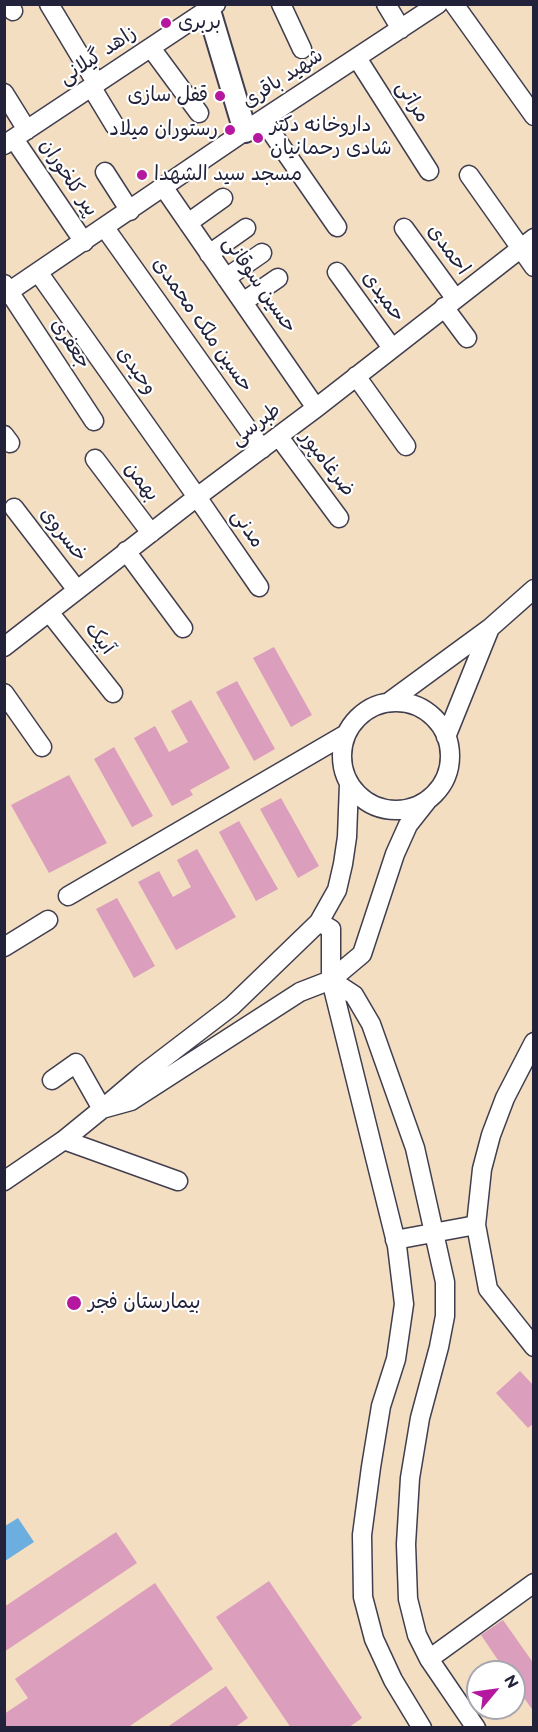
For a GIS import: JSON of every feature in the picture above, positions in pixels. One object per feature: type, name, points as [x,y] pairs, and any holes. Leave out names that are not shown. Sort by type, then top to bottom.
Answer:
[{"type":"main road","points":[[210,6],[254,126]]},
{"type":"street","points":[[49,4],[115,126]]},
{"type":"street","points":[[281,4],[302,49]]},
{"type":"street","points":[[386,4],[401,29]]},
{"type":"street","name":"شهید باقری","points":[[6,291],[84,242],[438,4]]},
{"type":"street","points":[[454,4],[534,116]]},
{"type":"street","name":"زاهد گیلانی","points":[[15,138],[210,6]]},
{"type":"street","points":[[151,48],[199,113]]},
{"type":"street","name":"مراتی","points":[[357,58],[429,171]]},
{"type":"street","name":"پیر کلخوران","points":[[4,93],[15,138],[84,242]]},
{"type":"street","points":[[254,126],[337,227]]},
{"type":"street","points":[[105,172],[130,211]]},
{"type":"street","points":[[470,175],[527,243],[534,267]]},
{"type":"street","name":"حسین سوقانی","points":[[164,188],[316,408]]},
{"type":"street","points":[[188,223],[223,198]]},
{"type":"street","name":"حسین ملک محمدی","points":[[105,228],[262,449]]},
{"type":"street","points":[[209,254],[246,228]]},
{"type":"street","name":"احمدی","points":[[404,228],[467,338]]},
{"type":"street","name":"طبرسی","points":[[4,647],[198,496],[279,437],[527,243]]},
{"type":"street","points":[[226,278],[262,253]]},
{"type":"street","name":"وحیدی","points":[[38,272],[198,496]]},
{"type":"street","name":"حمیدی","points":[[337,273],[392,348]]},
{"type":"street","points":[[243,302],[278,278]]},
{"type":"street","name":"جعفری","points":[[6,291],[93,421]]},
{"type":"street","points":[[356,376],[406,446]]},
{"type":"street","name":"ضرغامپور","points":[[279,437],[339,518]]},
{"type":"street","name":"بهمن","points":[[95,459],[151,532]]},
{"type":"street","name":"مدنی","points":[[198,496],[259,587]]},
{"type":"street","name":"خسروی","points":[[14,507],[77,590]]},
{"type":"street","points":[[126,551],[183,628]]},
{"type":"street","points":[[389,702],[490,628],[534,588]]},
{"type":"street","name":"آبیک","points":[[49,612],[113,693]]},
{"type":"street","points":[[446,737],[490,628]]},
{"type":"street","points":[[4,693],[42,747]]},
{"type":"street","points":[[102,1109],[131,1101],[300,992],[331,980],[362,954],[395,854],[408,825],[440,788],[448,772],[450,754],[446,737],[438,721],[424,709],[407,702],[389,702],[371,707],[356,718],[345,734],[341,751],[343,768],[349,784],[361,798],[376,807],[385,809],[411,808],[427,801]]},
{"type":"street","points":[[68,896],[345,734]]},
{"type":"street","points":[[4,1181],[64,1140],[143,1074],[232,1006],[319,922],[337,890],[343,864],[347,837],[349,784]]},
{"type":"street","points":[[4,947],[48,920]]},
{"type":"street","points":[[319,922],[331,930],[331,980],[396,1240],[404,1304],[396,1359],[381,1406],[370,1467],[362,1534],[363,1597],[374,1639],[393,1680],[422,1728]]},
{"type":"street","points":[[331,980],[354,995],[370,1024],[415,1148],[444,1282],[445,1316],[420,1418],[410,1478],[406,1544],[408,1599],[417,1635],[429,1659],[476,1728]]},
{"type":"street","points":[[534,1042],[505,1098],[491,1135],[482,1169],[476,1225],[488,1289],[534,1347]]},
{"type":"street","points":[[52,1080],[76,1063],[102,1109]]},
{"type":"street","points":[[64,1140],[178,1181]]},
{"type":"street","points":[[396,1240],[476,1225]]},
{"type":"street","points":[[429,1659],[534,1583]]},
{"type":"water","points":[[18,1518],[34,1542],[5,1561],[5,1526]]},
{"type":"building","points":[[274,647],[312,715],[291,727],[253,658]]},
{"type":"building","points":[[237,681],[275,749],[254,761],[216,692]]},
{"type":"building","points":[[191,700],[230,768],[190,790],[193,795],[172,806],[134,738],[155,726],[169,752],[188,742],[171,711]]},
{"type":"building","points":[[114,747],[153,816],[132,827],[94,759]]},
{"type":"building","points":[[69,775],[107,843],[49,873],[11,805]]},
{"type":"building","points":[[281,798],[319,866],[298,878],[260,809]]},
{"type":"building","points":[[239,821],[278,889],[256,901],[219,832]]},
{"type":"building","points":[[197,849],[236,917],[176,950],[138,882],[159,871],[173,897],[191,887],[177,860]]},
{"type":"building","points":[[117,898],[155,966],[134,978],[96,909]]},
{"type":"building","points":[[520,1371],[534,1386],[534,1423],[528,1428],[496,1393]]},
{"type":"building","points":[[116,1532],[137,1563],[4,1652],[4,1607]]},
{"type":"building","points":[[269,1581],[362,1718],[348,1728],[291,1728],[216,1617]]},
{"type":"building","points":[[155,1583],[213,1669],[127,1728],[4,1728],[4,1714],[28,1698],[15,1679]]},
{"type":"building","points":[[503,1620],[534,1664],[534,1712],[526,1701],[526,1660],[498,1660],[481,1635]]},
{"type":"building","points":[[226,1686],[248,1718],[234,1728],[166,1728]]},
{"type":"place","name":"بربری","points":[[166,23]]},
{"type":"place","name":"قفل سازی","points":[[220,96]]},
{"type":"place","name":"رستوران میلاد","points":[[230,130]]},
{"type":"place","name":"داروخانه دکتر شادی رحمانیان","points":[[258,138]]},
{"type":"place","name":"مسجد سید الشهدا","points":[[142,175]]},
{"type":"place","name":"بیمارستان فجر","points":[[74,1303]]}]
